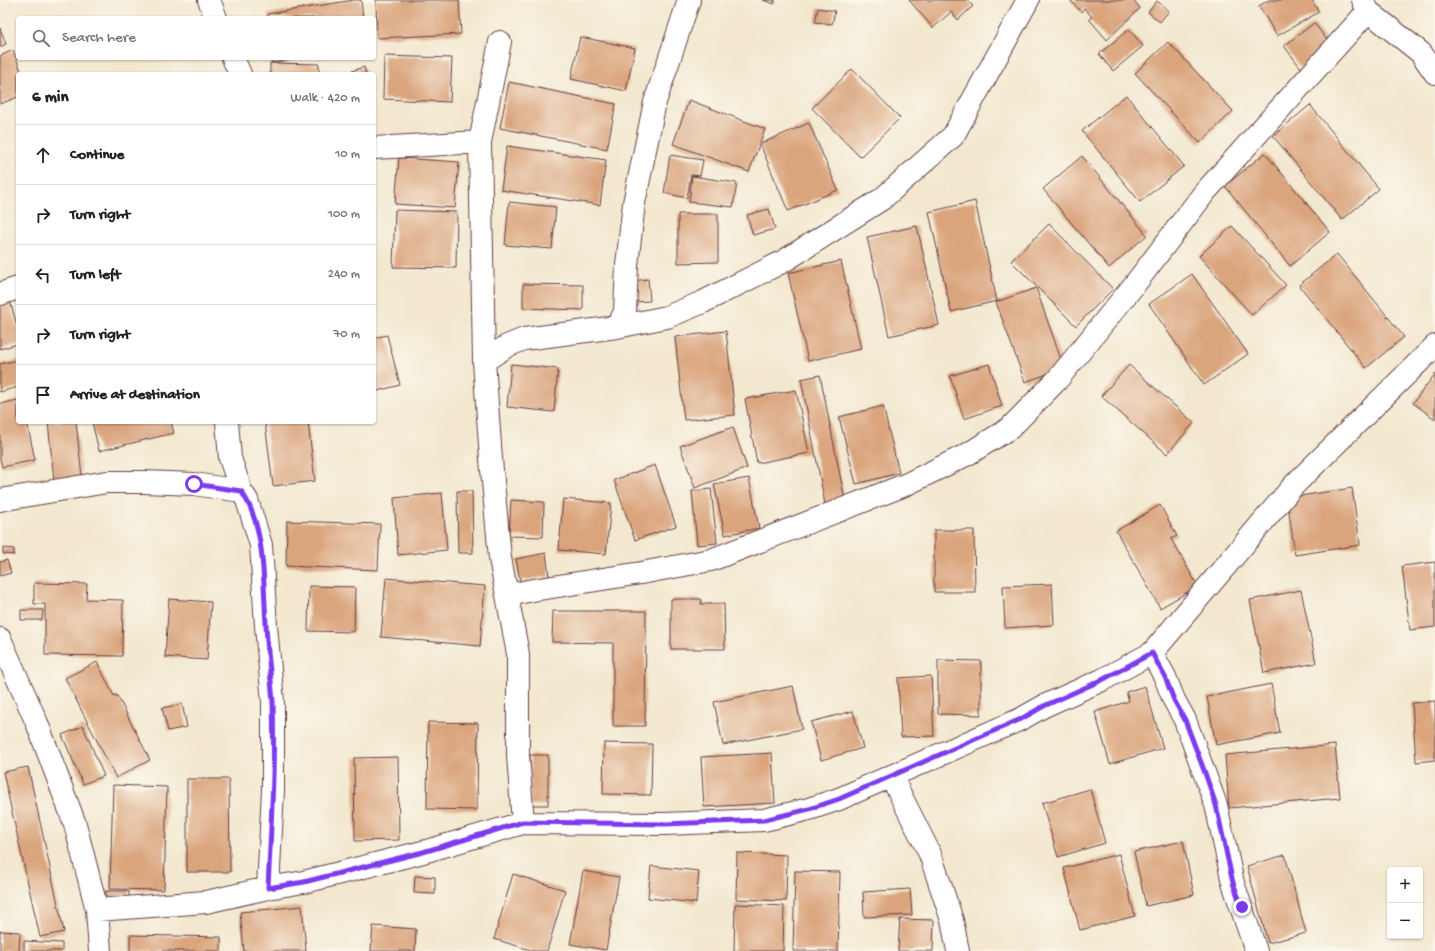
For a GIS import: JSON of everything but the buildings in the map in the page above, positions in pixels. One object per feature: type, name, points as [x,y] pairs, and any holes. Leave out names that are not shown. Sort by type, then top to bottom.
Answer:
[{"type":"street","points":[[209,0],[215,16]]},
{"type":"street","points":[[617,327],[625,312],[627,265],[634,203],[655,102],[689,0]]},
{"type":"street","points":[[484,361],[507,346],[524,339],[617,327],[667,317],[703,302],[784,261],[882,199],[953,136],[1028,0]]},
{"type":"street","points":[[508,595],[641,574],[711,560],[905,485],[968,454],[1010,428],[1057,380],[1135,284],[1205,192],[1366,5],[1421,53],[1435,73]]},
{"type":"street","points":[[500,42],[480,142],[484,361],[500,558],[518,654],[518,755],[523,822]]},
{"type":"street","points":[[234,60],[239,72]]},
{"type":"street","points":[[376,148],[480,142]]},
{"type":"street","points":[[0,294],[16,289]]},
{"type":"street","points":[[97,910],[206,902],[268,888],[304,882],[378,863],[523,822],[665,824],[764,820],[809,809],[839,799],[1021,719],[1044,706],[1102,680],[1152,653],[1294,485],[1435,346]]},
{"type":"street","points":[[227,424],[230,458],[241,491],[247,500],[261,545],[273,702],[273,790],[268,888]]},
{"type":"street","points":[[0,500],[107,482],[194,484],[241,491]]},
{"type":"street","points":[[0,639],[37,723],[75,824],[97,910],[100,951]]},
{"type":"street","points":[[1152,653],[1185,720],[1214,798],[1233,883],[1256,951]]},
{"type":"street","points":[[891,776],[930,854],[952,920],[958,951]]},
{"type":"route","points":[[194,484],[241,491],[247,500],[261,545],[273,702],[273,790],[268,888],[304,882],[423,852],[523,822],[665,824],[764,820],[809,809],[839,799],[1021,719],[1044,706],[1102,680],[1152,653],[1185,720],[1205,773],[1216,805],[1233,883],[1242,907]]}]
